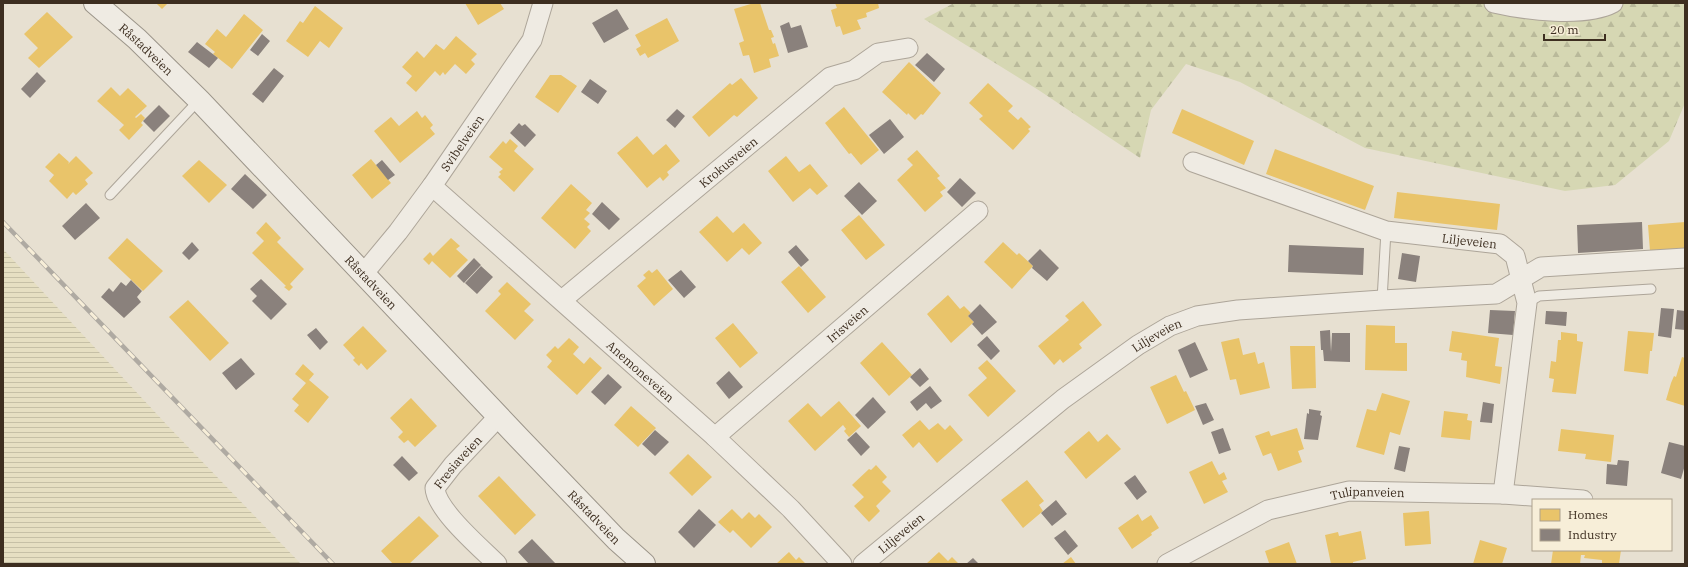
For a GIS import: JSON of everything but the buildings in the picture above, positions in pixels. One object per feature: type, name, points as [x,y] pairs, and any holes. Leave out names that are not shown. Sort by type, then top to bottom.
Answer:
[{"type":"main road","name":"Råstadveien","points":[[94,3],[137,39],[199,100],[610,533],[644,564]]},
{"type":"street","name":"Svibelveien","points":[[364,273],[398,232],[432,186],[532,40],[543,3]]},
{"type":"street","points":[[1494,3],[1534,10],[1572,11],[1605,7],[1613,3]]},
{"type":"street","name":"Krokusveien","points":[[562,300],[830,77],[854,70],[878,53],[908,48]]},
{"type":"street","name":"Liljeveien","points":[[1193,162],[1386,231],[1500,244],[1514,256],[1527,303],[1503,494]]},
{"type":"street","name":"Anemoneveien","points":[[432,186],[562,300],[685,412],[715,437],[791,509],[842,564]]},
{"type":"street","name":"Irisveien","points":[[715,437],[978,211]]},
{"type":"street","name":"Liljeveien","points":[[863,564],[1063,399],[1138,345],[1170,326],[1197,316],[1238,310],[1496,294],[1541,267],[1685,258]]},
{"type":"street","name":"Fresiaveien","points":[[497,564],[452,518],[440,503],[435,494],[435,488],[453,465],[499,416]]},
{"type":"street","name":"Tulipanveien","points":[[1167,564],[1268,510],[1349,491],[1503,494],[1570,499]]},
{"type":"lane","points":[[110,195],[199,100]]},
{"type":"lane","points":[[1382,300],[1386,231]]},
{"type":"lane","points":[[1527,303],[1539,296],[1651,289]]},
{"type":"shaded area","points":[[3,249],[167,425],[301,564],[3,564]]},
{"type":"green space","points":[[954,3],[1685,3],[1685,103],[1669,141],[1615,185],[1565,191],[1365,148],[1240,82],[1186,64],[1151,110],[1140,158],[1040,91],[924,19]]},
{"type":"railway","points":[[3,222],[333,564]]}]
